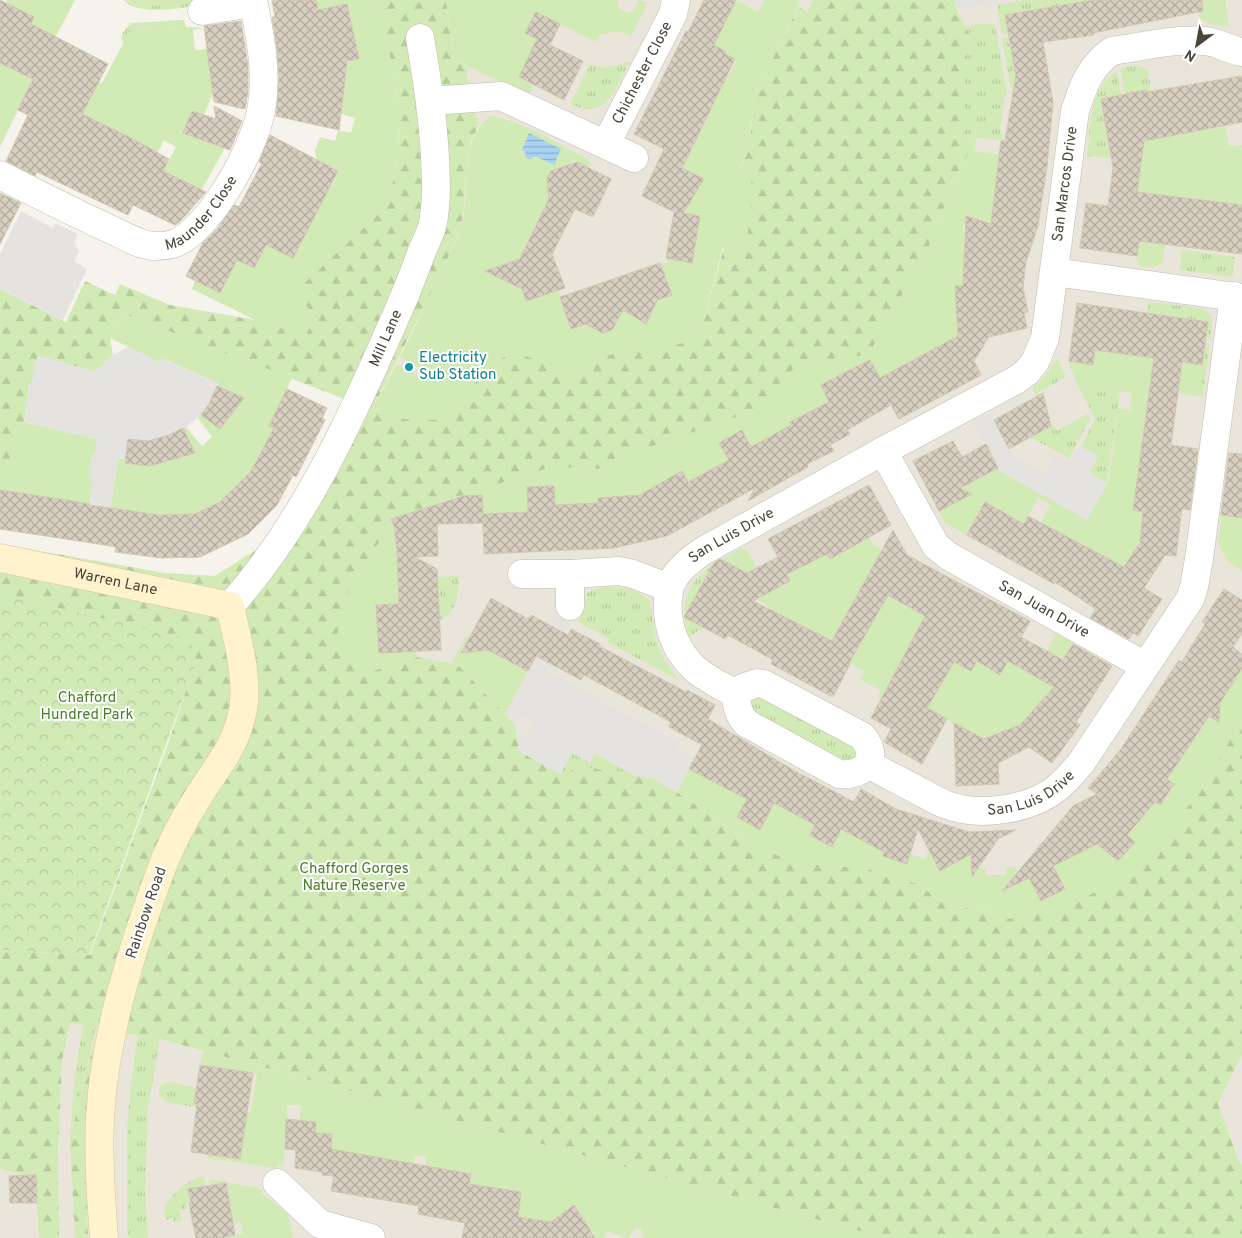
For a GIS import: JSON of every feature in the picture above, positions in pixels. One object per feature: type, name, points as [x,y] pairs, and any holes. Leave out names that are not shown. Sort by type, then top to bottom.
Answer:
[{"type":"street","name":"Chichester Close","points":[[606,144],[673,14],[676,0]]},
{"type":"street","name":"Maunder Close","points":[[0,175],[140,243],[168,246],[190,234],[208,216],[226,190],[253,137],[262,106],[264,69],[261,36],[253,1],[202,11]]},
{"type":"street","name":"Mill Lane","points":[[230,606],[255,578],[304,503],[363,391],[406,294],[432,225],[436,197],[431,101],[420,38]]},
{"type":"street","name":"San Marcos Drive","points":[[1054,272],[1075,111],[1087,78],[1102,58],[1112,51],[1189,40],[1208,41],[1229,50],[1242,52]]},
{"type":"street","points":[[431,101],[501,96],[634,158]]},
{"type":"street","points":[[883,451],[990,395],[1027,372],[1035,362],[1045,338],[1054,272],[1238,297],[1194,586],[1190,599],[1145,666]]},
{"type":"street","name":"San Luis Drive","points":[[669,588],[673,579],[686,564],[703,551],[883,451]]},
{"type":"street","name":"San Juan Drive","points":[[883,451],[936,546],[942,552],[1145,666]]},
{"type":"street","name":"Warren Lane","points":[[0,558],[230,606]]},
{"type":"street","points":[[522,574],[619,571],[633,574],[669,588],[670,631],[677,646],[695,669],[736,694]]},
{"type":"street","points":[[570,574],[570,606]]},
{"type":"street","name":"Rainbow Road","points":[[104,1238],[101,1204],[100,1117],[108,1049],[120,997],[158,877],[178,830],[200,792],[225,757],[236,737],[243,713],[243,676],[230,606]]},
{"type":"street","name":"San Luis Drive","points":[[868,764],[946,805],[986,811],[1020,805],[1039,798],[1055,789],[1070,777],[1104,730],[1145,666]]},
{"type":"street","points":[[764,684],[862,736],[868,746],[870,760],[868,764],[864,769],[850,774],[839,774],[746,723],[738,709],[736,694],[750,685],[764,684]]},
{"type":"street","points":[[277,1183],[317,1231],[371,1238]]},
{"type":"shaded area","points":[[446,0],[813,0],[808,12],[798,7],[754,97],[723,247],[699,338],[372,410],[417,323],[480,124],[475,114],[466,66]]},
{"type":"shaded area","points":[[955,0],[1242,0],[1242,721],[1194,798],[1073,905],[918,884],[864,868],[799,864],[652,778],[583,767],[560,774],[421,658],[417,657],[370,672],[342,603],[394,518],[456,497],[901,299],[926,253],[968,154],[963,95],[970,35],[957,10]]},
{"type":"shaded area","points":[[955,0],[1023,0],[984,7],[983,4],[957,10]]},
{"type":"shaded area","points":[[21,211],[53,228],[55,223],[78,234],[74,242],[79,251],[74,261],[87,269],[63,320],[0,289],[0,254]]},
{"type":"shaded area","points":[[128,347],[160,362],[162,359],[218,383],[209,404],[201,415],[186,427],[148,441],[128,439],[126,459],[118,458],[110,508],[90,504],[92,481],[89,475],[92,455],[96,451],[97,439],[24,422],[29,385],[34,376],[34,364],[40,356],[95,372],[113,355]]},
{"type":"shaded area","points":[[991,412],[1014,457],[1045,474],[1056,456],[1071,464],[1081,447],[1098,456],[1089,473],[1107,483],[1087,520],[1000,471],[974,421]]},
{"type":"shaded area","points":[[558,608],[579,609],[545,671],[679,742],[675,748],[695,759],[677,792],[652,778],[634,776],[595,753],[590,763],[572,753],[560,774],[519,751],[517,736],[525,740],[534,722],[521,715],[515,726],[505,714],[541,647],[538,645]]},
{"type":"shaded area","points":[[69,1023],[160,1039],[884,1238],[0,1238],[0,1169],[25,1176],[58,1157],[62,1061]]},
{"type":"shaded area","points":[[1242,1054],[1242,1164],[1239,1161],[1218,1104]]},
{"type":"green space","points":[[7,0],[75,0],[43,61],[95,88],[99,82],[102,83],[131,29],[204,28],[193,30],[195,50],[208,49],[213,93],[204,115],[192,111],[185,129],[225,148],[187,216],[182,218],[192,207],[200,189],[162,171],[176,147],[164,140],[153,162],[21,104],[0,147],[0,63],[27,31],[34,17],[5,4]]},
{"type":"green space","points":[[124,0],[139,5],[152,6],[191,1],[191,6],[155,10],[136,7]]},
{"type":"green space","points":[[128,0],[195,0],[170,5],[151,6]]},
{"type":"green space","points":[[316,0],[378,0],[396,86],[400,125],[396,169],[386,207],[298,289],[314,320],[305,336],[255,320],[192,289],[195,281],[220,293],[232,270],[231,257],[266,243],[293,258],[300,245],[277,234],[291,211],[312,222],[319,208],[297,198],[304,171],[332,185],[339,171],[317,160],[315,151],[320,137],[335,141],[338,130],[351,133],[355,118],[331,111],[328,23],[351,18],[347,4],[325,8],[318,12]]},
{"type":"green space","name":"Chafford Gorges Nature Reserve","points":[[378,0],[446,0],[454,60],[466,66],[475,114],[480,124],[471,141],[467,162],[462,224],[446,263],[372,410],[406,419],[449,414],[490,368],[499,360],[509,355],[522,354],[571,372],[608,355],[645,346],[699,338],[724,247],[745,251],[740,168],[749,148],[754,97],[798,7],[808,11],[813,0],[955,0],[957,10],[970,35],[963,95],[968,154],[955,180],[926,253],[869,354],[840,360],[772,395],[759,409],[639,451],[601,469],[552,467],[394,518],[342,603],[370,672],[417,657],[458,665],[515,725],[519,751],[560,774],[583,767],[652,778],[677,792],[749,842],[795,863],[864,868],[918,884],[946,905],[1002,913],[1073,905],[1194,798],[1242,721],[1242,1054],[1218,1104],[1239,1161],[1242,1164],[1242,1238],[884,1238],[160,1039],[70,1023],[62,1061],[58,1157],[59,1238],[39,1238],[37,1203],[25,1176],[0,1169],[0,950],[90,955],[169,741],[196,660],[90,616],[0,594],[0,544],[165,573],[215,576],[257,549],[280,523],[344,399],[121,313],[110,338],[113,355],[95,372],[39,356],[34,364],[34,376],[29,385],[24,422],[0,482],[0,289],[66,322],[85,281],[115,295],[120,284],[170,305],[255,320],[305,335],[314,320],[297,289],[386,207],[396,169],[400,125],[396,86]]},
{"type":"green space","points":[[446,0],[617,0],[619,9],[628,13],[634,10],[639,0],[648,3],[631,36],[618,31],[599,35],[596,42],[536,12],[525,33],[552,46],[549,51],[519,77],[533,85],[529,95],[454,60]]},
{"type":"green space","points":[[736,0],[758,12],[765,0],[795,0],[800,2],[754,97],[749,148],[740,167],[750,172],[753,197],[745,251],[723,247],[699,338],[653,352],[645,346],[608,355],[571,372],[517,353],[507,354],[479,378],[449,414],[434,420],[406,419],[372,410],[397,364],[419,377],[423,370],[400,357],[457,238],[465,210],[469,153],[479,127],[490,116],[528,128],[588,159],[591,165],[589,168],[573,160],[531,235],[552,245],[550,248],[503,265],[500,271],[503,280],[508,282],[518,279],[526,301],[558,290],[571,329],[593,321],[596,330],[602,333],[612,331],[615,325],[612,315],[632,307],[635,318],[640,321],[649,318],[652,311],[649,303],[672,295],[661,265],[667,263],[668,258],[700,216],[673,211],[691,192],[697,190],[702,183],[699,176],[661,157],[687,158],[694,144],[683,138],[692,119],[704,124],[710,110],[699,104],[717,69],[729,75],[737,60],[725,54],[726,51],[714,45]]},
{"type":"green space","points":[[1023,0],[1087,1],[1005,15],[1008,33],[1002,35],[997,5]]},
{"type":"green space","points":[[1196,0],[1225,0],[1229,26],[1217,26],[1199,18]]},
{"type":"green space","points":[[184,20],[186,27],[131,29],[124,43],[121,38],[123,32],[131,23]]},
{"type":"green space","points":[[978,24],[995,24],[1007,92],[1000,132],[1004,141],[966,136],[963,95],[970,35],[966,27]]},
{"type":"green space","points":[[1009,37],[1019,102],[1012,101],[1002,39]]},
{"type":"green space","points":[[630,62],[608,100],[601,105],[593,109],[570,104],[590,64],[602,68]]},
{"type":"green space","points":[[1139,65],[1148,71],[1155,112],[1150,113],[1146,90],[1125,94],[1120,68]]},
{"type":"green space","points":[[1117,71],[1121,95],[1101,99],[1111,156],[1114,158],[1087,156],[1091,120],[1096,98],[1108,79]]},
{"type":"green space","points":[[1222,109],[1229,147],[1242,145],[1242,205],[1218,208],[1212,250],[1206,250],[1211,207],[1198,205],[1198,199],[1171,196],[1163,262],[1154,268],[1141,267],[1136,260],[1140,232],[1134,212],[1141,162],[1129,126],[1206,125],[1212,128],[1219,127],[1223,121]]},
{"type":"green space","points":[[966,136],[976,138],[975,151],[1002,155],[994,199],[994,225],[967,216],[962,231],[987,239],[983,285],[955,287],[956,302],[971,315],[957,337],[905,370],[902,366],[884,376],[884,385],[870,360],[821,385],[829,402],[790,422],[805,450],[773,435],[755,444],[754,452],[741,430],[719,443],[731,464],[728,466],[725,462],[688,482],[627,497],[625,508],[624,496],[599,498],[599,524],[555,514],[553,486],[527,487],[529,521],[483,524],[482,496],[456,497],[552,467],[601,469],[639,451],[759,409],[798,363],[840,360],[869,354],[926,253],[955,180],[968,154]]},
{"type":"green space","points":[[1182,250],[1235,257],[1233,277],[1179,270]]},
{"type":"green space","points":[[1150,302],[1202,308],[1212,316],[1211,339],[1206,338],[1207,322],[1146,313]]},
{"type":"green space","points":[[121,313],[292,378],[281,401],[285,403],[273,428],[287,434],[266,443],[253,468],[251,486],[243,479],[225,497],[237,510],[216,504],[190,516],[178,514],[152,515],[110,508],[118,458],[126,459],[126,463],[140,465],[143,441],[152,440],[174,459],[166,436],[170,434],[181,456],[193,450],[183,428],[186,427],[202,446],[212,437],[197,417],[201,415],[220,429],[229,418],[209,404],[211,399],[234,410],[217,386],[218,383],[163,359],[161,363],[110,338]]},
{"type":"green space","points":[[1146,313],[1172,361],[1202,365],[1197,396],[1178,392],[1133,510],[1143,512],[1165,555],[1158,566],[1135,551],[1120,574],[1036,530],[1050,505],[1038,498],[1024,523],[1007,514],[1003,522],[981,510],[967,535],[945,523],[939,511],[960,500],[948,476],[977,479],[998,468],[1000,471],[1087,520],[1109,481],[1118,408],[1130,410],[1132,393],[1079,388],[1069,361],[1093,364],[1097,336],[1115,353],[1140,356]]},
{"type":"green space","points":[[1205,343],[1210,344],[1203,396],[1197,396]]},
{"type":"green space","points":[[1057,358],[1066,377],[1037,393],[1040,398],[1038,399],[1032,389],[1046,375]]},
{"type":"green space","points":[[1079,388],[1120,392],[1107,483],[1089,473],[1098,456],[1081,447],[1095,419]]},
{"type":"green space","points":[[1087,414],[1090,419],[1069,458],[1030,437],[1053,425],[1057,431]]},
{"type":"green space","points":[[24,422],[97,439],[90,504],[0,490],[0,482]]},
{"type":"green space","points":[[1222,510],[1242,518],[1242,571],[1226,560],[1218,542]]},
{"type":"green space","points":[[394,518],[396,550],[420,549],[420,552],[397,553],[398,573],[407,573],[422,602],[376,605],[379,653],[416,651],[417,657],[370,672],[336,643],[342,603]]},
{"type":"green space","points":[[863,524],[875,547],[878,546],[883,553],[890,589],[925,611],[943,656],[971,671],[984,649],[995,652],[987,667],[1000,675],[1021,637],[1025,640],[1012,663],[1033,675],[1056,634],[1074,643],[1057,669],[1074,681],[1020,725],[982,743],[950,722],[914,708],[927,684],[938,690],[946,676],[907,651],[881,698],[878,697],[881,691],[860,679],[864,671],[848,663],[823,659],[795,622],[771,610],[758,635],[755,634],[770,607],[747,594],[721,560],[741,548],[748,551],[769,592],[790,581],[787,574],[805,565],[821,545],[830,559],[851,547]]},
{"type":"green space","points":[[713,565],[704,627],[689,637],[685,615],[687,596],[696,579]]},
{"type":"green space","points":[[459,576],[457,599],[452,611],[433,624],[437,577]]},
{"type":"green space","points":[[606,587],[630,589],[650,601],[656,640],[663,658],[680,681],[607,642],[609,639],[577,621],[585,607],[587,593]]},
{"type":"green space","name":"Chafford Hundred Park","points":[[0,594],[186,638],[194,652],[194,668],[89,955],[0,950]]},
{"type":"green space","points":[[471,627],[466,645],[484,645],[528,671],[505,714],[458,665],[451,664]]},
{"type":"green space","points":[[1242,668],[1242,721],[1194,798],[1152,858],[1073,905],[1004,920],[1002,913],[946,905],[918,884],[864,868],[795,863],[749,842],[677,792],[689,769],[711,780],[715,772],[750,793],[737,817],[760,829],[774,803],[790,811],[794,804],[815,816],[830,789],[833,792],[810,835],[831,847],[844,824],[846,832],[864,841],[891,829],[883,856],[907,864],[910,854],[925,859],[928,851],[937,854],[935,861],[938,867],[944,869],[970,833],[971,868],[986,867],[986,875],[1006,875],[1006,867],[1013,867],[1029,876],[1065,889],[1052,865],[1080,842],[1097,844],[1117,861],[1134,842],[1127,835],[1155,802],[1160,805],[1174,784],[1151,768],[1152,766],[1169,777],[1206,720],[1198,709],[1213,718],[1220,708],[1218,698]]},
{"type":"green space","points":[[756,692],[861,749],[852,765],[752,715],[746,705]]},
{"type":"green space","points":[[572,753],[595,753],[634,776],[583,767],[560,774]]},
{"type":"green space","points":[[90,999],[101,1007],[70,1140],[74,1084],[80,1042]]},
{"type":"green space","points":[[138,1035],[160,1039],[148,1107],[145,1195],[148,1238],[128,1238],[127,1132],[130,1092]]},
{"type":"green space","points":[[95,1038],[87,1095],[86,1183],[88,1238],[75,1238],[70,1140]]},
{"type":"green space","points":[[203,1051],[884,1238],[643,1238],[642,1230],[636,1228],[629,1238],[607,1231],[604,1238],[593,1238],[594,1231],[518,1217],[521,1192],[507,1190],[464,1214],[471,1174],[419,1196],[426,1157],[414,1155],[413,1164],[330,1163],[332,1134],[315,1133],[316,1122],[300,1120],[301,1105],[287,1105],[284,1162],[276,1168],[208,1158],[208,1154],[240,1159],[245,1126],[199,1105],[251,1112],[257,1074],[200,1065]]},
{"type":"green space","points":[[169,1082],[197,1088],[194,1103],[199,1105],[199,1108],[166,1102],[159,1096],[159,1089],[162,1084]]},
{"type":"green space","points":[[199,1177],[204,1177],[206,1187],[188,1190],[191,1203],[186,1204],[186,1209],[179,1211],[182,1220],[174,1222],[173,1217],[166,1220],[164,1208],[171,1198],[183,1186]]},
{"type":"green space","points":[[209,1179],[262,1189],[261,1193],[287,1213],[293,1238],[220,1238],[243,1234],[241,1222],[233,1223],[227,1186],[210,1186]]},
{"type":"water","points":[[529,133],[561,149],[554,165],[535,156],[531,159],[526,158],[525,151],[522,150]]},
{"type":"building","points":[[0,0],[34,17],[31,24],[108,64],[82,114],[169,159],[163,171],[206,192],[175,225],[133,205],[128,215],[37,172],[35,176],[6,161],[28,115],[18,110],[33,79],[0,63]]},
{"type":"building","points":[[272,0],[316,0],[318,10],[347,4],[359,59],[347,61],[339,130],[276,116],[279,78],[272,17],[275,17]]},
{"type":"building","points":[[704,0],[736,0],[714,45],[735,59],[682,168],[704,179],[683,213],[700,216],[692,263],[666,258],[674,212],[642,196],[664,149],[634,134],[686,31],[688,32]]},
{"type":"building","points":[[1093,0],[1202,0],[1203,11],[1093,33],[1094,35],[1043,42],[1053,103],[1047,166],[1038,226],[1026,262],[1023,288],[1028,312],[1024,313],[1027,328],[989,337],[974,361],[981,375],[899,419],[891,405],[847,430],[850,434],[830,445],[834,451],[807,464],[808,467],[748,501],[755,488],[667,536],[614,548],[484,554],[483,523],[437,524],[438,556],[415,557],[437,569],[441,650],[379,653],[376,605],[399,604],[397,550],[394,526],[391,519],[463,496],[482,495],[483,514],[528,512],[527,487],[554,486],[555,505],[599,503],[598,498],[640,495],[682,471],[688,482],[729,460],[719,443],[742,430],[751,447],[791,425],[790,422],[829,402],[821,385],[870,360],[880,378],[958,336],[955,286],[963,286],[966,216],[991,224],[1001,141],[1005,141],[1016,75],[1005,15]]},
{"type":"building","points":[[536,12],[560,24],[550,45],[583,61],[564,100],[519,77],[537,39],[525,33]]},
{"type":"building","points":[[241,21],[248,66],[248,91],[245,109],[214,102],[204,26]]},
{"type":"building","points":[[1242,76],[1242,122],[1144,141],[1137,192],[1242,205],[1242,254],[1139,241],[1137,256],[1080,248],[1086,203],[1108,206],[1113,168],[1101,99],[1146,90],[1147,92]]},
{"type":"building","points":[[214,106],[242,121],[230,150],[183,133],[192,111],[216,119]]},
{"type":"building","points":[[270,135],[338,171],[293,258],[266,245],[254,268],[237,260],[220,293],[186,276],[203,243],[217,229],[234,205],[239,207],[262,163],[259,162]]},
{"type":"building","points":[[577,162],[611,179],[593,217],[575,209],[552,254],[565,288],[526,301],[522,289],[485,271],[520,259],[549,199],[547,178],[551,171]]},
{"type":"building","points":[[0,193],[21,203],[0,244]]},
{"type":"building","points":[[660,263],[672,295],[657,300],[646,324],[623,310],[612,330],[602,333],[586,324],[571,329],[560,297]]},
{"type":"building","points":[[1077,303],[1208,322],[1202,365],[1182,362],[1171,445],[1198,449],[1190,510],[1182,509],[1176,556],[1165,555],[1144,588],[1162,599],[1138,636],[1133,633],[1129,639],[1090,618],[1096,609],[1055,582],[1054,584],[967,535],[985,502],[1024,524],[1028,516],[1124,567],[1140,543],[1143,512],[1133,510],[1154,358],[1095,350],[1093,365],[1069,361]]},
{"type":"building","points":[[217,386],[244,398],[220,429],[201,415],[209,404]]},
{"type":"building","points":[[287,389],[327,408],[322,418],[325,420],[296,477],[293,475],[277,505],[248,534],[200,557],[162,558],[115,552],[116,547],[105,545],[0,529],[0,490],[159,515],[195,514],[220,502],[251,471],[274,428],[269,426]]},
{"type":"building","points":[[1043,393],[1051,426],[1009,449],[994,420]]},
{"type":"building","points":[[183,428],[195,453],[150,466],[125,463],[128,439],[148,441],[169,435]]},
{"type":"building","points":[[953,441],[962,457],[986,444],[998,468],[960,488],[972,494],[939,511],[913,461]]},
{"type":"building","points":[[1229,453],[1242,454],[1242,518],[1221,515]]},
{"type":"building","points":[[869,485],[891,525],[830,559],[827,554],[786,573],[790,581],[753,601],[832,641],[893,530],[907,555],[1030,621],[1021,637],[1063,660],[1073,644],[1112,666],[1076,722],[1080,725],[1052,763],[1029,747],[998,763],[999,784],[956,786],[954,723],[984,739],[1020,725],[1054,687],[1008,661],[1000,675],[977,661],[971,671],[954,662],[927,708],[947,719],[922,764],[884,742],[891,729],[871,718],[925,616],[888,595],[849,663],[833,697],[771,664],[773,660],[728,635],[725,639],[684,617],[714,563],[720,559],[747,573],[778,557],[768,539]]},
{"type":"building","points":[[1224,589],[1242,600],[1242,634],[1233,647],[1242,654],[1242,668],[1220,703],[1219,722],[1209,716],[1167,779],[1174,784],[1160,805],[1155,802],[1127,835],[1135,842],[1118,861],[1097,844],[1053,866],[1065,889],[1041,901],[1029,878],[1002,891],[1073,806],[1097,794],[1088,788],[1121,749],[1179,660],[1182,662],[1205,624],[1202,622]]},
{"type":"building","points":[[491,598],[528,619],[531,615],[568,635],[571,629],[686,692],[687,690],[715,705],[708,719],[793,770],[854,802],[861,789],[896,809],[969,832],[1016,830],[998,839],[972,877],[971,854],[940,871],[918,829],[907,864],[883,856],[884,852],[841,829],[832,847],[810,835],[815,825],[774,803],[760,830],[737,817],[747,799],[689,769],[702,745],[669,727],[671,722],[584,675],[581,680],[536,656],[528,671],[488,650],[461,653]]},
{"type":"building","points":[[200,1065],[253,1073],[240,1159],[191,1152],[197,1104],[194,1104]]},
{"type":"building","points":[[286,1119],[316,1122],[315,1133],[332,1134],[331,1149],[471,1174],[469,1184],[521,1192],[518,1217],[551,1222],[574,1205],[595,1238],[462,1238],[465,1223],[418,1214],[419,1206],[331,1191],[334,1176],[322,1175],[322,1172],[295,1168],[296,1150],[285,1149]]},
{"type":"building","points":[[36,1175],[37,1203],[10,1203],[9,1176]]},
{"type":"building","points":[[226,1183],[235,1235],[220,1238],[196,1238],[188,1189]]},
{"type":"place","name":"Electricity Sub Station","points":[[409,367]]}]
